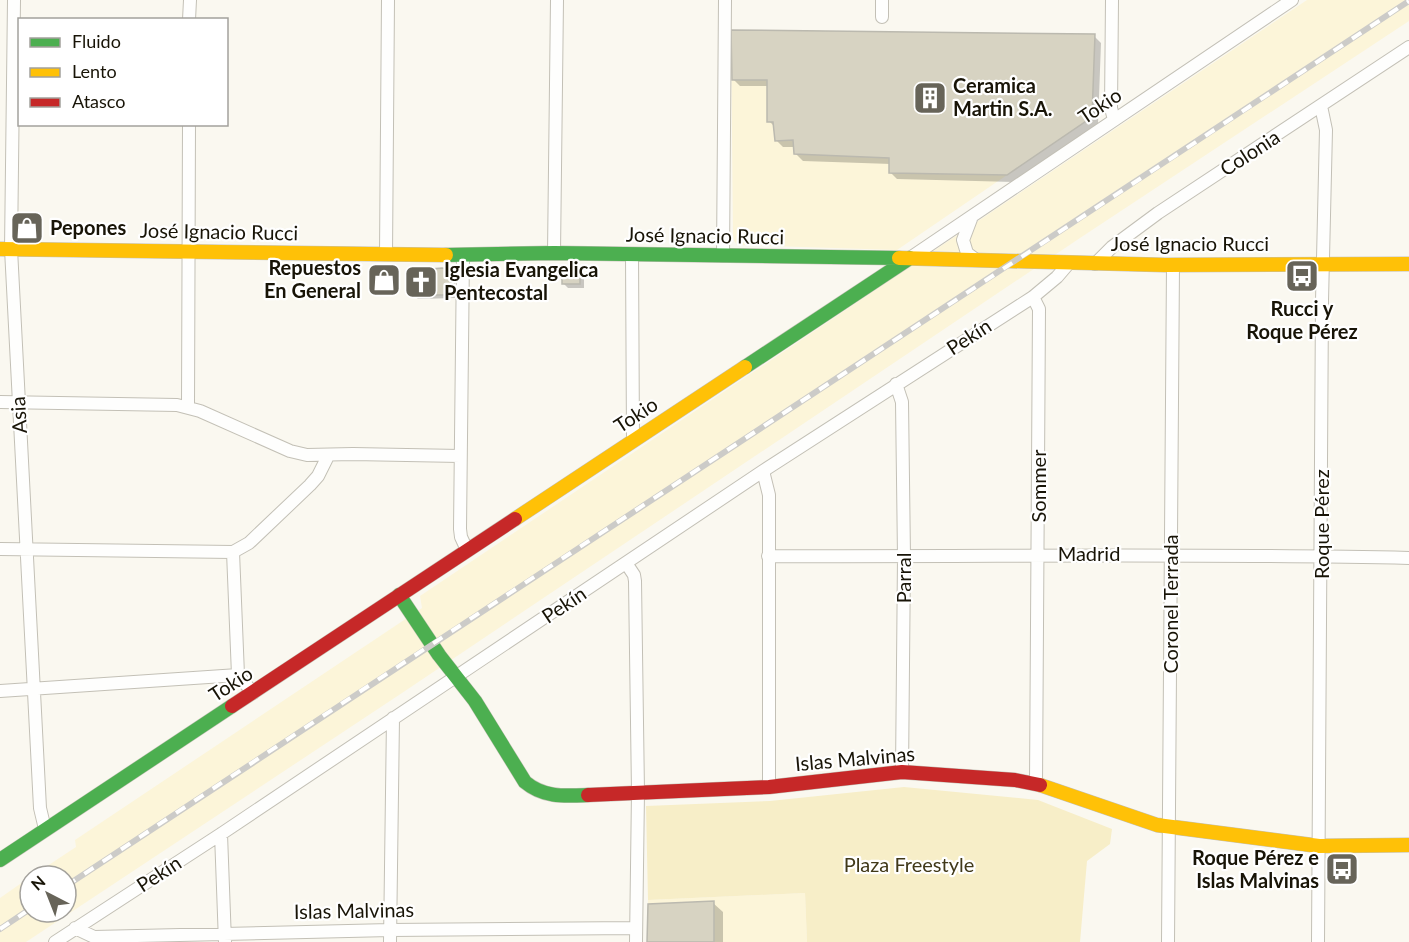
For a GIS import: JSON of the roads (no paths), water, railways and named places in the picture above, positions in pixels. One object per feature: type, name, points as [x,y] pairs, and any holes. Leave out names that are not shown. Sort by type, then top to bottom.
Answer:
[{"type":"street","name":"Asia","points":[[14,0],[6,249],[18,402],[40,808],[45,829]]},
{"type":"street","points":[[189,18],[190,0]]},
{"type":"street","points":[[386,254],[388,0]]},
{"type":"street","points":[[554,253],[557,0]]},
{"type":"street","points":[[723,256],[725,0]]},
{"type":"street","points":[[882,0],[882,17]]},
{"type":"street","points":[[1112,0],[1111,108],[1114,120]]},
{"type":"street","name":"Tokio","points":[[0,860],[971,218],[1289,1]]},
{"type":"street","name":"Colonia","points":[[1095,264],[1112,247],[1158,213],[1409,47]]},
{"type":"street","name":"Roque Pérez","points":[[1318,942],[1326,130],[1321,106]]},
{"type":"street","points":[[188,407],[189,126]]},
{"type":"street","points":[[971,218],[963,240],[967,253],[975,260]]},
{"type":"street","name":"José Ignacio Rucci","points":[[6,249],[860,257],[1173,265],[1409,264]]},
{"type":"street","points":[[463,255],[460,537],[467,550]]},
{"type":"street","points":[[632,255],[633,440]]},
{"type":"street","points":[[860,257],[868,264],[872,275],[872,279],[864,289]]},
{"type":"street","name":"Pekín","points":[[55,942],[221,834],[763,471],[1033,297],[1069,263]]},
{"type":"street","name":"Coronel Terrada","points":[[1168,942],[1173,265]]},
{"type":"street","name":"Sommer","points":[[1033,297],[1039,309],[1036,784]]},
{"type":"street","name":"Parral","points":[[896,384],[902,402],[904,556],[902,772]]},
{"type":"street","points":[[0,402],[177,405],[188,407],[290,451],[307,455],[460,456]]},
{"type":"street","points":[[0,549],[233,552],[249,543],[310,485],[318,476],[328,456]]},
{"type":"street","points":[[763,471],[769,495],[769,787]]},
{"type":"street","points":[[233,552],[238,675],[253,693]]},
{"type":"street","name":"Madrid","points":[[768,555],[1039,554],[1409,558]]},
{"type":"street","points":[[626,563],[635,581],[638,792],[636,942]]},
{"type":"street","name":"Islas Malvinas","points":[[399,595],[475,702],[525,782],[534,791],[559,796],[698,791],[769,787],[902,772],[1015,780],[1036,784],[1157,825],[1170,827],[1319,846],[1409,845]]},
{"type":"street","points":[[0,691],[238,675]]},
{"type":"street","points":[[390,936],[393,718]]},
{"type":"street","points":[[221,834],[224,938]]},
{"type":"street","name":"Islas Malvinas","points":[[75,928],[94,937],[224,938],[390,936],[636,928]]},
{"type":"railway","points":[[78,878],[1409,1]]},
{"type":"railway","points":[[0,929],[18,917]]},
{"type":"place","name":"Ceramica Martin S.A.","points":[[930,98]]},
{"type":"place","name":"Pepones","points":[[27,228]]},
{"type":"place","name":"Rucci y Roque Pérez","points":[[1302,276]]},
{"type":"place","name":"Repuestos En General","points":[[384,280]]},
{"type":"place","name":"Iglesia Evangelica Pentecostal","points":[[421,282]]},
{"type":"place","name":"Roque Pérez e Islas Malvinas","points":[[1342,869]]},
{"type":"park label","name":"Plaza Freestyle","points":[[909,865]]}]
